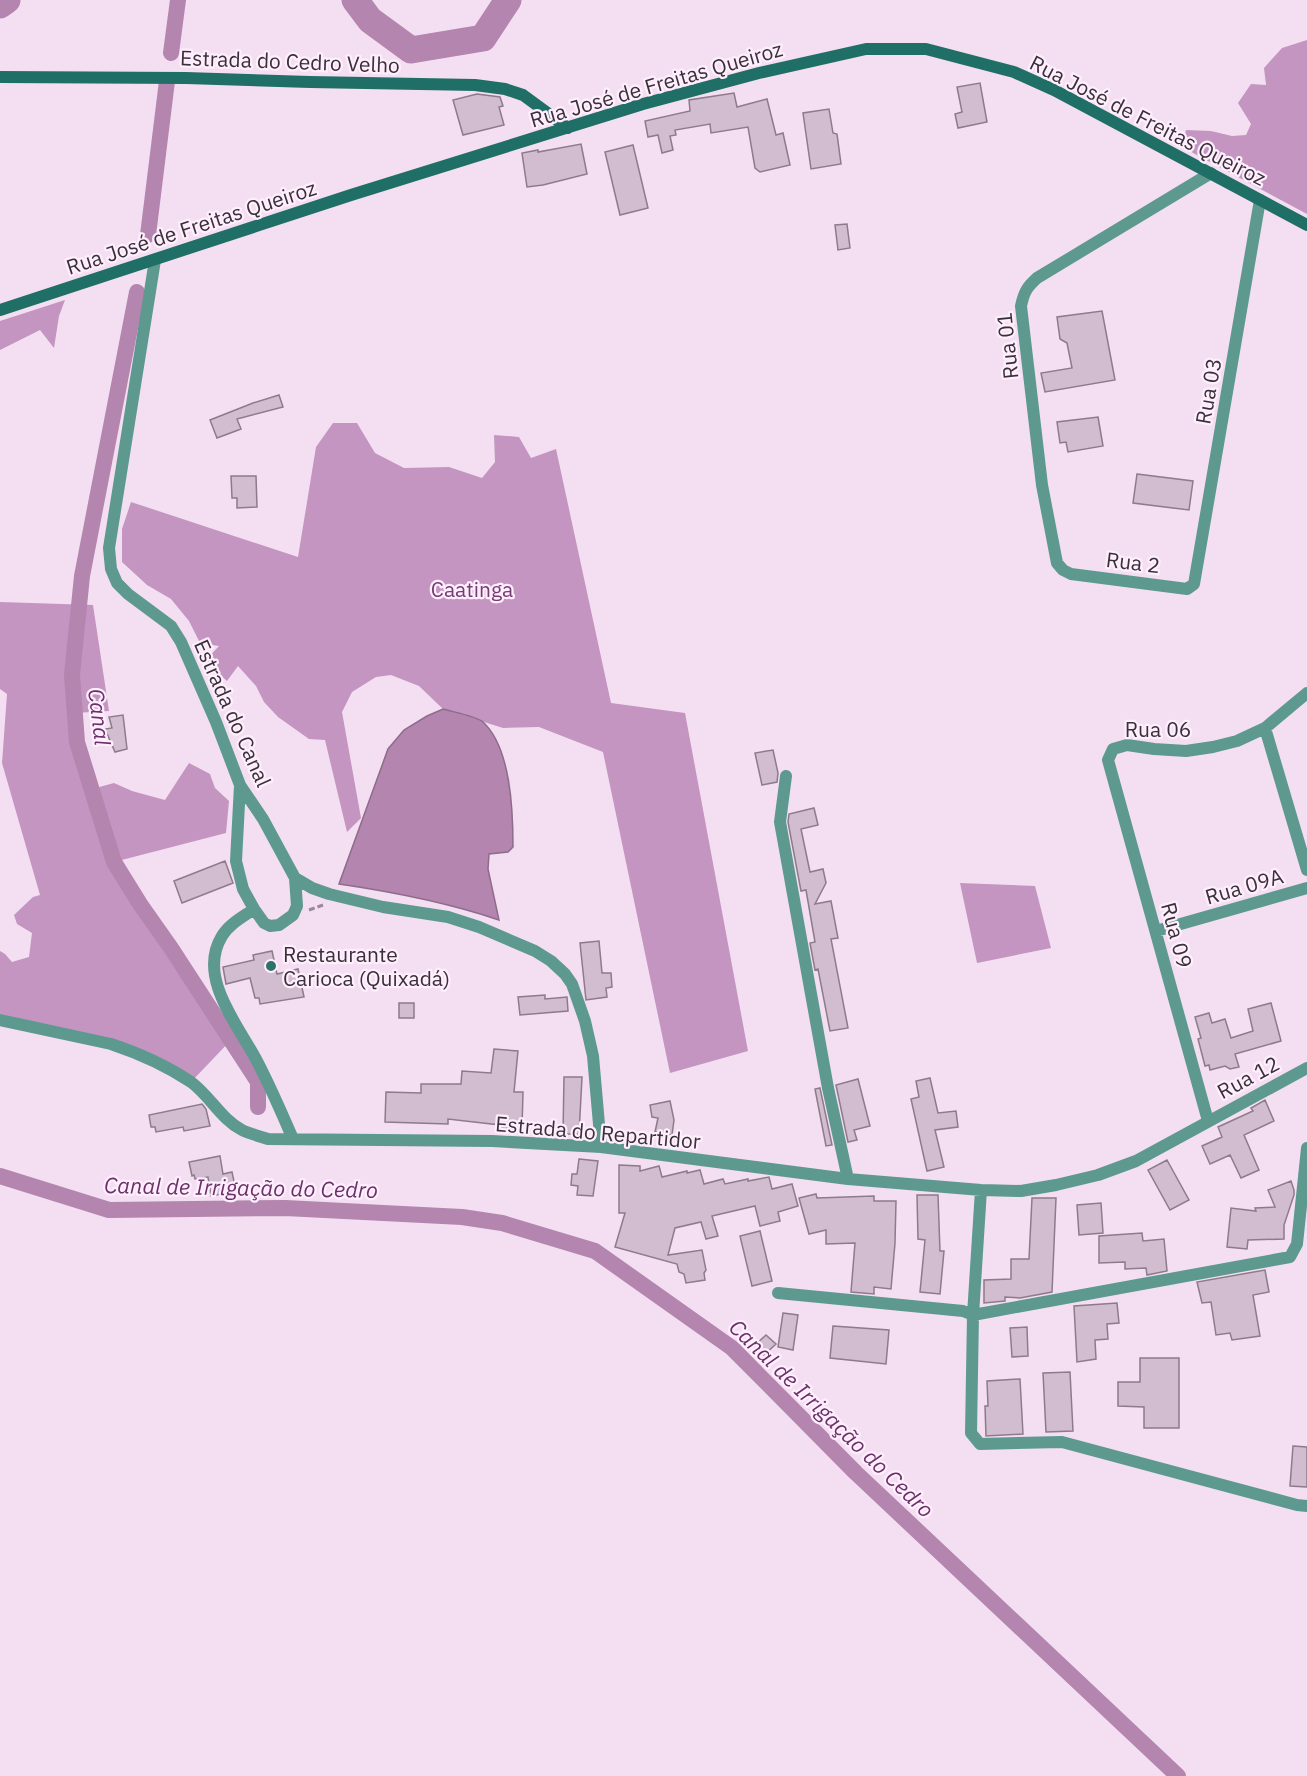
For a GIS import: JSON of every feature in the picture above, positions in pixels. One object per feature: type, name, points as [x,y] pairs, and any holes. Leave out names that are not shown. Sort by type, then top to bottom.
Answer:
[{"type":"main road","name":"Rua José de Freitas Queiroz","points":[[0,310],[351,195],[643,104],[769,70],[866,49],[926,49],[1014,72],[1053,90],[1307,225]]},
{"type":"main road","name":"Estrada do Cedro Velho","points":[[0,77],[186,78],[475,85],[505,89],[522,95],[568,128]]},
{"type":"street","name":"Rua 01","points":[[1071,574],[1057,563],[1044,496],[1021,306],[1023,298],[1027,287],[1037,278],[1211,173]]},
{"type":"street","name":"Rua 03","points":[[1191,588],[1196,579],[1260,200]]},
{"type":"street","name":"Estrada do Canal","points":[[155,260],[109,548],[111,569],[117,583],[171,626],[181,642],[216,722],[240,785],[263,819],[295,878]]},
{"type":"street","name":"Rua 2","points":[[1071,574],[1191,588]]},
{"type":"street","name":"Rua 06","points":[[1108,760],[1113,749],[1126,745],[1186,751],[1237,741],[1265,728],[1307,693]]},
{"type":"street","points":[[1265,728],[1307,870]]},
{"type":"street","name":"Rua 09","points":[[1108,760],[1208,1121]]},
{"type":"street","points":[[786,776],[780,822],[828,1088],[848,1179]]},
{"type":"street","points":[[240,785],[236,861],[243,889],[264,923],[270,926],[279,925],[293,915],[297,906],[295,878]]},
{"type":"street","points":[[295,878],[312,888],[329,894],[382,907],[448,917],[479,927],[534,951],[558,967],[572,984],[594,1056],[601,1147]]},
{"type":"street","name":"Rua 09A","points":[[1156,931],[1307,888]]},
{"type":"street","points":[[254,909],[222,935],[215,951],[215,974],[221,997],[234,1024],[258,1061],[293,1139]]},
{"type":"street","name":"Estrada do Repartidor","points":[[0,1020],[125,1049],[191,1082],[240,1129],[268,1138],[492,1141],[601,1147],[848,1179],[1021,1191],[1098,1175],[1136,1161],[1208,1121]]},
{"type":"street","name":"Rua 12","points":[[1208,1121],[1307,1068]]},
{"type":"street","points":[[778,1293],[963,1311],[973,1315],[1290,1257],[1297,1244],[1307,1148]]},
{"type":"street","points":[[981,1190],[973,1315],[971,1433],[980,1444],[1062,1442],[1307,1506]]},
{"type":"green space","points":[[1307,40],[1307,214],[1182,147],[1186,130],[1211,131],[1232,136],[1246,135],[1251,124],[1238,103],[1251,84],[1266,85],[1264,68],[1282,48]]},
{"type":"green space","points":[[65,300],[59,316],[54,348],[40,330],[0,350],[0,321]]},
{"type":"green space","name":"Caatinga","points":[[333,423],[357,423],[375,453],[404,468],[449,467],[482,478],[495,462],[494,435],[519,437],[531,458],[556,449],[611,703],[685,713],[748,1051],[670,1073],[603,752],[539,727],[503,728],[443,709],[419,686],[391,675],[376,677],[352,692],[342,712],[361,818],[347,832],[325,740],[309,739],[278,717],[264,702],[256,686],[238,666],[227,681],[205,661],[219,646],[200,643],[189,621],[171,599],[147,585],[122,562],[122,529],[131,502],[298,557],[316,447]]},
{"type":"green space","points":[[0,602],[93,605],[109,711],[75,713],[77,742],[92,789],[114,783],[132,791],[165,800],[189,763],[210,774],[215,788],[229,801],[226,833],[114,862],[231,1040],[191,1082],[111,1044],[0,1020],[0,951],[12,962],[29,957],[32,933],[17,924],[14,915],[33,897],[40,895],[2,763],[7,694],[0,689]]},
{"type":"green space","points":[[960,883],[1035,886],[1051,948],[977,963]]},
{"type":"shaded area","points":[[443,709],[483,722],[500,747],[505,763],[511,798],[513,847],[508,852],[489,854],[488,869],[499,920],[420,898],[339,884],[388,749],[404,730]]},
{"type":"building","points":[[980,83],[987,122],[958,128],[955,114],[962,112],[957,87]]},
{"type":"building","points":[[734,93],[737,107],[767,99],[776,135],[783,133],[790,165],[760,172],[755,168],[748,127],[711,133],[710,124],[675,130],[676,135],[670,136],[673,150],[662,153],[658,135],[648,137],[645,121],[690,111],[689,100]]},
{"type":"building","points":[[477,94],[500,97],[503,106],[499,107],[504,125],[463,135],[453,100]]},
{"type":"building","points":[[829,109],[833,133],[837,134],[841,164],[811,169],[803,113]]},
{"type":"building","points":[[581,144],[587,174],[527,187],[522,153]]},
{"type":"building","points":[[633,145],[648,208],[620,215],[605,152]]},
{"type":"building","points":[[847,224],[850,248],[838,250],[835,225]]},
{"type":"building","points":[[1102,311],[1115,380],[1045,392],[1041,373],[1072,368],[1067,343],[1060,339],[1057,317]]},
{"type":"building","points":[[279,395],[283,407],[237,419],[241,429],[217,438],[210,420]]},
{"type":"building","points":[[1098,417],[1103,446],[1068,452],[1066,442],[1060,443],[1057,422]]},
{"type":"building","points":[[1137,474],[1193,481],[1189,510],[1133,503]]},
{"type":"building","points":[[231,476],[256,476],[257,507],[237,508],[237,498],[232,498]]},
{"type":"building","points":[[123,715],[127,749],[115,752],[105,729],[112,728],[109,717]]},
{"type":"building","points":[[773,750],[778,773],[777,782],[762,785],[755,753]]},
{"type":"building","points":[[814,808],[818,825],[801,829],[810,872],[823,869],[826,883],[815,904],[831,901],[838,938],[831,939],[848,1028],[830,1031],[818,969],[815,970],[810,943],[815,942],[806,890],[801,891],[788,822],[789,814]]},
{"type":"building","points":[[225,861],[233,883],[182,903],[174,881]]},
{"type":"building","points":[[599,941],[602,973],[611,973],[612,987],[606,988],[607,997],[586,1000],[580,943]]},
{"type":"building","points":[[272,951],[277,974],[298,969],[304,997],[260,1004],[259,998],[255,998],[250,978],[226,984],[223,967],[254,960],[253,955]]},
{"type":"building","points":[[545,995],[545,999],[567,997],[568,1011],[520,1015],[518,997]]},
{"type":"building","points":[[399,1003],[414,1003],[414,1018],[399,1018]]},
{"type":"building","points":[[1271,1003],[1281,1041],[1235,1054],[1239,1067],[1230,1069],[1225,1066],[1210,1070],[1209,1065],[1205,1066],[1195,1017],[1209,1013],[1212,1023],[1225,1019],[1231,1038],[1253,1031],[1248,1009]]},
{"type":"building","points":[[494,1049],[518,1051],[514,1092],[523,1092],[522,1128],[500,1128],[500,1125],[448,1119],[448,1124],[385,1122],[386,1092],[421,1093],[421,1084],[461,1084],[462,1071],[491,1073]]},
{"type":"building","points":[[564,1077],[582,1077],[579,1134],[563,1134]]},
{"type":"building","points":[[930,1078],[938,1113],[956,1111],[958,1127],[935,1130],[944,1167],[927,1171],[911,1099],[919,1097],[916,1081]]},
{"type":"building","points":[[858,1079],[870,1126],[854,1130],[857,1140],[848,1142],[836,1085]]},
{"type":"building","points":[[820,1088],[832,1145],[826,1146],[815,1089]]},
{"type":"building","points":[[1265,1100],[1274,1121],[1244,1135],[1259,1170],[1241,1178],[1230,1155],[1210,1164],[1202,1146],[1222,1137],[1218,1127],[1253,1111],[1251,1108]]},
{"type":"building","points":[[670,1101],[674,1120],[672,1135],[655,1132],[658,1118],[652,1117],[650,1105]]},
{"type":"building","points":[[202,1104],[206,1109],[210,1126],[184,1131],[183,1127],[156,1132],[155,1127],[151,1127],[149,1115]]},
{"type":"building","points":[[220,1156],[223,1174],[232,1172],[236,1191],[211,1196],[208,1177],[195,1179],[194,1175],[192,1176],[189,1162]]},
{"type":"building","points":[[579,1159],[598,1161],[593,1196],[577,1195],[578,1186],[571,1185],[572,1174],[577,1174]]},
{"type":"building","points":[[1167,1160],[1189,1200],[1170,1210],[1148,1170]]},
{"type":"building","points":[[619,1165],[640,1166],[640,1171],[659,1166],[662,1177],[700,1170],[704,1184],[723,1179],[725,1184],[769,1177],[772,1189],[792,1184],[798,1206],[778,1212],[780,1221],[760,1226],[755,1206],[712,1216],[718,1236],[706,1239],[701,1222],[675,1228],[668,1255],[702,1250],[706,1270],[705,1280],[686,1283],[684,1274],[679,1272],[677,1264],[615,1247],[625,1213],[619,1213]]},
{"type":"building","points":[[1291,1181],[1294,1195],[1284,1225],[1284,1239],[1248,1240],[1247,1249],[1227,1247],[1231,1208],[1256,1211],[1255,1208],[1275,1207],[1268,1190]]},
{"type":"building","points":[[816,1194],[817,1198],[874,1196],[874,1201],[896,1201],[891,1289],[874,1287],[874,1294],[851,1292],[855,1243],[826,1244],[826,1230],[809,1234],[799,1198]]},
{"type":"building","points":[[917,1195],[938,1195],[940,1251],[944,1251],[940,1294],[920,1292],[925,1240],[918,1239]]},
{"type":"building","points":[[1032,1198],[1056,1198],[1052,1292],[1020,1298],[1005,1297],[1005,1301],[984,1303],[984,1280],[1011,1279],[1011,1259],[1029,1259]]},
{"type":"building","points":[[1101,1203],[1103,1233],[1079,1235],[1077,1205]]},
{"type":"building","points":[[760,1231],[772,1281],[752,1286],[740,1236]]},
{"type":"building","points":[[1142,1233],[1143,1241],[1164,1239],[1167,1271],[1147,1275],[1146,1268],[1125,1269],[1125,1262],[1099,1263],[1099,1236]]},
{"type":"building","points":[[1265,1270],[1269,1292],[1253,1295],[1260,1336],[1232,1340],[1230,1333],[1216,1335],[1211,1302],[1202,1303],[1197,1282]]},
{"type":"building","points":[[1117,1303],[1119,1323],[1107,1324],[1108,1339],[1095,1340],[1096,1359],[1077,1362],[1074,1306]]},
{"type":"building","points":[[783,1313],[798,1315],[793,1350],[778,1347]]},
{"type":"building","points":[[833,1326],[889,1330],[886,1364],[830,1358]]},
{"type":"building","points":[[1027,1327],[1028,1356],[1012,1357],[1010,1328]]},
{"type":"building","points":[[766,1335],[776,1344],[764,1355],[754,1346]]},
{"type":"building","points":[[1140,1358],[1179,1358],[1179,1428],[1144,1428],[1144,1407],[1118,1406],[1118,1382],[1140,1382]]},
{"type":"building","points":[[1070,1372],[1073,1431],[1046,1432],[1043,1373]]},
{"type":"building","points":[[1020,1379],[1023,1434],[986,1436],[987,1381]]},
{"type":"building","points":[[1293,1446],[1307,1447],[1307,1487],[1290,1486]]},
{"type":"waterway","points":[[0,5],[7,0]]},
{"type":"waterway","points":[[171,53],[178,0]]},
{"type":"waterway","points":[[355,0],[370,20],[411,50],[483,38],[508,0]]},
{"type":"waterway","points":[[148,235],[167,81]]},
{"type":"waterway","name":"Canal","points":[[137,292],[82,576],[72,675],[77,742],[114,862],[258,1082],[258,1107]]},
{"type":"waterway","name":"Canal de Irrigação do Cedro","points":[[0,1176],[109,1210],[285,1208],[462,1217],[502,1223],[595,1251],[732,1348],[856,1473],[1178,1776]]},
{"type":"place","name":"Restaurante Carioca (Quixadá)","points":[[271,966]]}]
